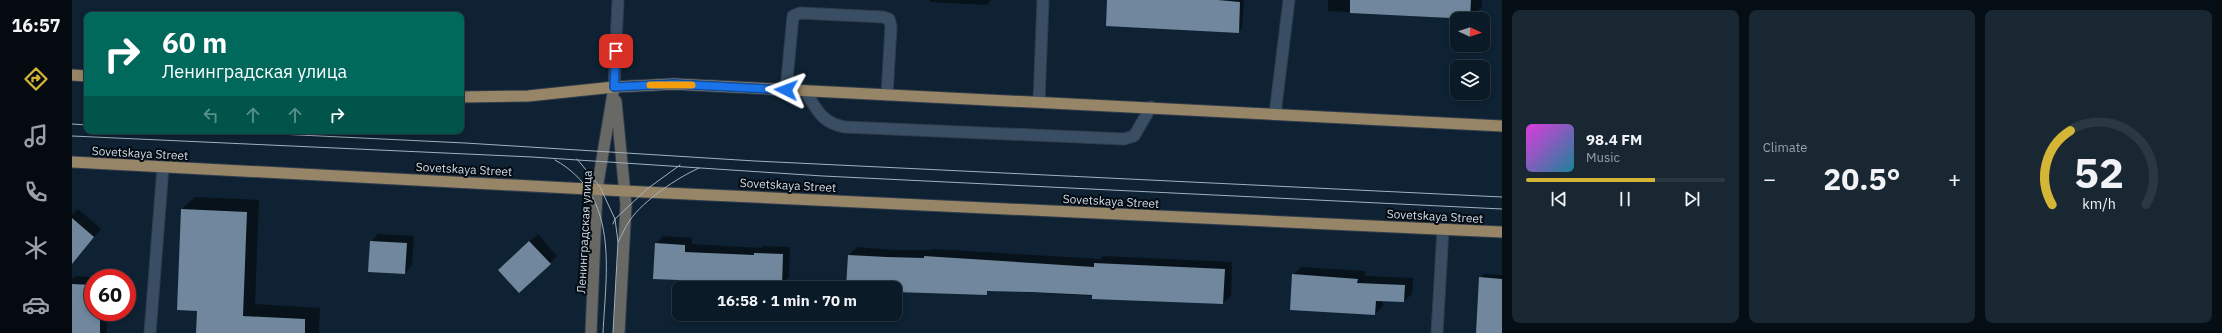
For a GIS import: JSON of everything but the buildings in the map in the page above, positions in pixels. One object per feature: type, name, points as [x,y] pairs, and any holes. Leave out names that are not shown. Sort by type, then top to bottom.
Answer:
[{"type":"main road","points":[[72,75],[84,76]]},
{"type":"main road","points":[[464,97],[528,96],[614,87],[674,84],[1039,101],[1502,126]]},
{"type":"main road","name":"Ленинградская улица","points":[[591,333],[597,189],[614,87]]},
{"type":"main road","name":"Ленинградская улица","points":[[614,87],[626,205],[619,333]]},
{"type":"main road","name":"Sovetskaya Street","points":[[72,162],[625,191],[1502,232]]},
{"type":"street","name":"Ленинградская улица","points":[[614,87],[618,0]]},
{"type":"street","points":[[1039,101],[1043,0]]},
{"type":"street","points":[[1275,114],[1289,0]]},
{"type":"street","points":[[786,90],[793,16],[800,13],[883,17],[888,20],[891,26],[887,94]]},
{"type":"street","points":[[805,91],[822,117],[832,125],[844,127],[1124,139],[1134,136],[1151,107]]},
{"type":"street","points":[[150,333],[163,167]]},
{"type":"street","points":[[1437,333],[1443,229]]},
{"type":"tram line","points":[[72,124],[84,125]]},
{"type":"tram line","points":[[278,134],[465,143],[755,161],[1502,197]]},
{"type":"tram line","points":[[72,136],[532,157],[823,176],[1502,209]]},
{"type":"tram line","points":[[577,159],[600,187],[615,219],[618,242],[613,333]]},
{"type":"tram line","points":[[555,160],[576,175],[590,193],[600,214],[606,260],[603,333]]},
{"type":"tram line","points":[[613,224],[615,219],[647,189],[680,165]]},
{"type":"tram line","points":[[618,242],[636,212],[652,197],[699,168]]},
{"type":"slow traffic","points":[[650,85],[692,85]]},
{"type":"route","points":[[616,51],[614,87],[674,84],[786,90]]}]
